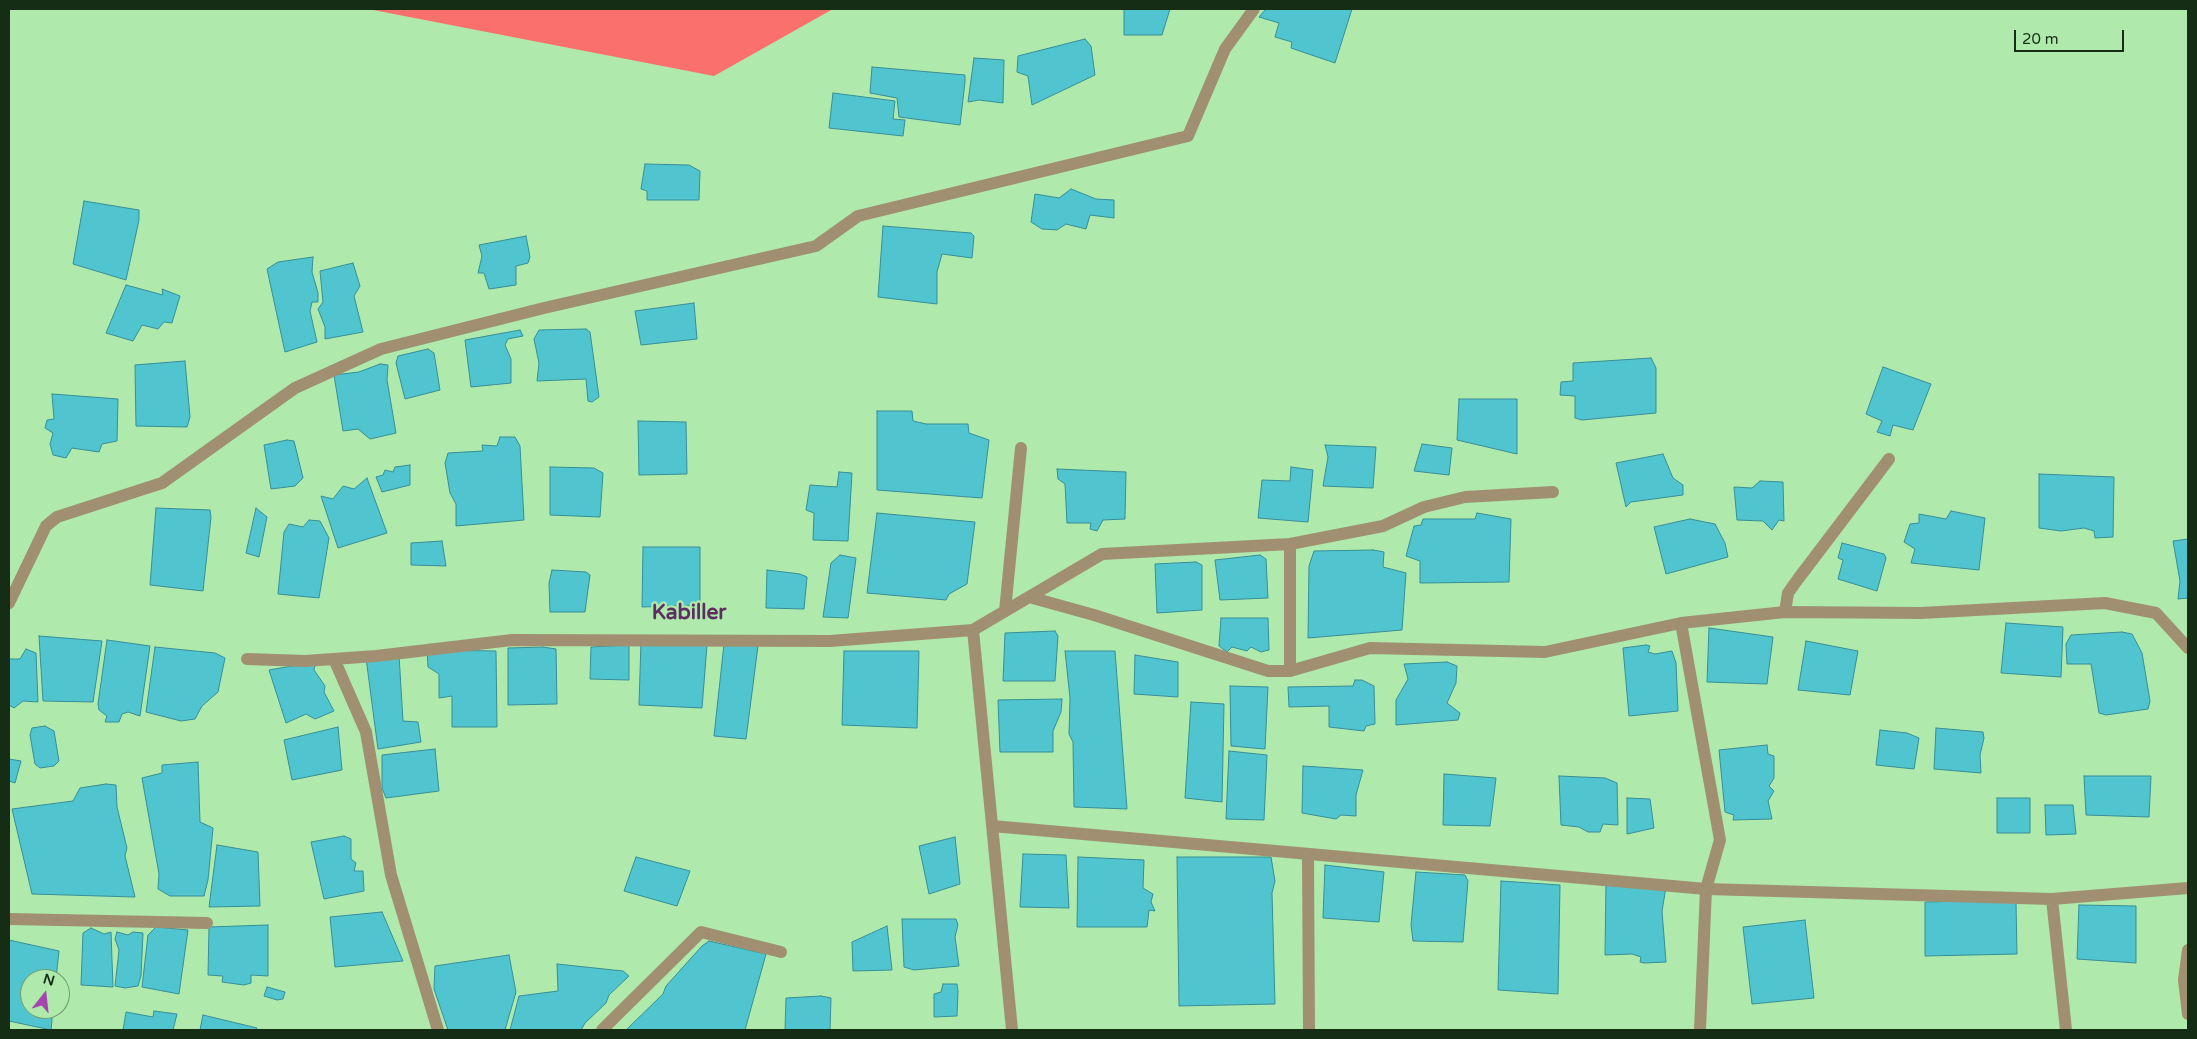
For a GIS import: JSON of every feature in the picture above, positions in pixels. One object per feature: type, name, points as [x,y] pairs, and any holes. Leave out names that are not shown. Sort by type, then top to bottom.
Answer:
[{"type":"street","points":[[9,603],[46,526],[56,517],[162,484],[295,388],[381,349],[544,308],[816,246],[858,216],[1188,136],[1225,49],[1254,9]]},
{"type":"street","points":[[1005,611],[1021,448]]},
{"type":"street","points":[[1785,612],[1788,593],[1889,459]]},
{"type":"street","points":[[247,659],[305,661],[334,659],[512,640],[830,640],[973,630],[1102,554],[1290,544],[1383,526],[1424,507],[1465,497],[1552,492]]},
{"type":"street","points":[[1290,544],[1290,671]]},
{"type":"street","points":[[1029,597],[1094,615],[1268,671],[1290,671],[1370,648],[1545,652],[1681,624],[1785,612],[1921,613],[2105,603],[2156,613],[2188,648]]},
{"type":"street","points":[[1681,624],[1720,840],[1706,888],[1700,1030]]},
{"type":"street","points":[[973,630],[1012,1030]]},
{"type":"street","points":[[334,659],[366,732],[391,875],[438,1030]]},
{"type":"street","points":[[992,826],[1706,888],[2052,899],[2188,888]]},
{"type":"street","points":[[1308,854],[1309,1030]]},
{"type":"street","points":[[2052,899],[2066,1030]]},
{"type":"street","points":[[9,919],[207,923]]},
{"type":"street","points":[[602,1030],[701,932],[781,952]]},
{"type":"street","points":[[2188,950],[2184,980],[2188,1014]]},
{"type":"shaded area","points":[[368,9],[833,9],[714,76]]},
{"type":"building","points":[[1124,9],[1170,9],[1162,35],[1124,35]]},
{"type":"building","points":[[1266,9],[1352,9],[1335,63],[1291,48],[1292,42],[1275,37],[1279,23],[1259,17]]},
{"type":"building","points":[[1085,39],[1091,46],[1095,75],[1032,105],[1028,76],[1017,72],[1018,56]]},
{"type":"building","points":[[974,58],[1004,60],[1003,103],[979,100],[968,102]]},
{"type":"building","points":[[872,67],[965,75],[960,125],[899,117],[897,98],[870,93]]},
{"type":"building","points":[[833,93],[895,101],[893,119],[905,120],[903,136],[829,128]]},
{"type":"building","points":[[645,164],[689,165],[700,171],[699,200],[647,200],[647,191],[641,189]]},
{"type":"building","points":[[1071,189],[1096,199],[1114,200],[1114,218],[1090,215],[1086,229],[1066,224],[1057,230],[1042,229],[1031,222],[1035,194],[1059,198]]},
{"type":"building","points":[[84,201],[139,210],[139,220],[126,280],[73,264]]},
{"type":"building","points":[[883,226],[971,233],[974,236],[972,258],[942,254],[937,272],[937,304],[878,297]]},
{"type":"building","points":[[526,236],[530,257],[528,263],[516,266],[516,285],[489,289],[484,273],[478,273],[482,256],[479,245]]},
{"type":"building","points":[[313,257],[312,272],[318,293],[318,302],[312,302],[310,311],[317,342],[285,352],[267,269],[278,262]]},
{"type":"building","points":[[353,263],[360,286],[354,296],[363,332],[325,339],[325,327],[318,309],[323,302],[320,271]]},
{"type":"building","points":[[126,285],[163,295],[162,289],[180,296],[172,323],[164,322],[158,329],[142,325],[133,341],[106,333]]},
{"type":"building","points":[[694,303],[697,339],[641,345],[635,311]]},
{"type":"building","points":[[586,329],[590,332],[599,397],[592,402],[588,401],[586,379],[537,381],[539,363],[534,339],[539,330]]},
{"type":"building","points":[[520,330],[523,336],[508,339],[505,345],[511,359],[511,383],[471,387],[465,340]]},
{"type":"building","points":[[428,349],[434,353],[440,390],[405,399],[396,363],[398,356]]},
{"type":"building","points":[[1651,358],[1656,368],[1656,413],[1582,420],[1575,418],[1575,396],[1560,395],[1561,382],[1573,381],[1573,363]]},
{"type":"building","points":[[185,361],[190,417],[187,427],[136,426],[135,365]]},
{"type":"building","points":[[380,364],[388,365],[387,380],[396,433],[370,439],[358,429],[343,431],[334,375],[359,372]]},
{"type":"building","points":[[1883,367],[1931,384],[1913,430],[1893,425],[1890,436],[1877,432],[1882,421],[1866,414]]},
{"type":"building","points":[[52,394],[118,399],[117,441],[102,444],[99,452],[72,448],[66,458],[53,455],[50,444],[53,433],[45,428],[47,420],[54,419]]},
{"type":"building","points":[[1459,399],[1517,399],[1517,454],[1457,440]]},
{"type":"building","points":[[877,411],[912,411],[913,421],[926,424],[968,424],[969,433],[989,440],[982,498],[877,490]]},
{"type":"building","points":[[638,421],[686,422],[687,474],[639,475]]},
{"type":"building","points":[[500,437],[515,437],[520,446],[524,520],[456,526],[456,504],[450,493],[445,463],[448,453],[483,451],[482,445],[497,446]]},
{"type":"building","points":[[287,440],[294,441],[303,478],[295,486],[271,489],[264,445]]},
{"type":"building","points":[[1422,444],[1452,448],[1449,475],[1414,471]]},
{"type":"building","points":[[1325,445],[1376,447],[1373,488],[1323,486],[1328,457]]},
{"type":"building","points":[[1663,454],[1673,478],[1683,485],[1683,495],[1631,502],[1626,507],[1616,463]]},
{"type":"building","points":[[410,465],[410,485],[382,492],[376,477],[383,475],[385,470],[393,472],[395,467]]},
{"type":"building","points":[[550,467],[594,468],[603,473],[600,517],[550,515]]},
{"type":"building","points":[[1291,467],[1313,470],[1308,522],[1258,518],[1262,480],[1290,481]]},
{"type":"building","points":[[1057,469],[1126,472],[1125,519],[1103,520],[1097,531],[1090,529],[1091,523],[1067,523],[1065,484],[1058,479]]},
{"type":"building","points":[[839,472],[852,473],[848,541],[813,540],[814,513],[806,510],[810,485],[837,487]]},
{"type":"building","points":[[2039,474],[2114,477],[2113,537],[2095,538],[2094,531],[2084,528],[2061,531],[2039,528]]},
{"type":"building","points":[[367,478],[387,533],[338,548],[321,496],[333,499],[343,486],[354,489]]},
{"type":"building","points":[[1760,481],[1783,482],[1784,521],[1779,520],[1772,530],[1763,521],[1737,520],[1734,487],[1752,488]]},
{"type":"building","points":[[156,508],[210,510],[211,517],[203,591],[150,585]]},
{"type":"building","points":[[256,508],[267,517],[259,557],[246,553]]},
{"type":"building","points":[[1951,511],[1985,518],[1979,570],[1911,563],[1915,549],[1904,542],[1910,524],[1919,523],[1919,514],[1946,519]]},
{"type":"building","points":[[877,513],[975,522],[967,584],[949,594],[946,600],[867,593]]},
{"type":"building","points":[[1477,513],[1511,519],[1509,582],[1420,583],[1420,561],[1406,556],[1414,526],[1421,525],[1423,519],[1475,519]]},
{"type":"building","points":[[1690,519],[1715,524],[1725,543],[1728,557],[1666,574],[1654,527]]},
{"type":"building","points":[[309,520],[320,521],[329,538],[319,598],[278,594],[284,532],[289,524],[303,527]]},
{"type":"building","points":[[2188,539],[2188,598],[2178,599],[2180,581],[2173,541]]},
{"type":"building","points":[[442,541],[446,566],[411,565],[411,543]]},
{"type":"building","points":[[1842,543],[1884,554],[1886,558],[1877,591],[1838,579],[1843,560],[1838,558]]},
{"type":"building","points":[[643,547],[700,547],[700,605],[642,607]]},
{"type":"building","points":[[1373,550],[1384,552],[1383,567],[1406,573],[1402,630],[1308,638],[1309,566],[1314,551]]},
{"type":"building","points":[[840,555],[856,558],[848,618],[823,617],[831,563]]},
{"type":"building","points":[[1260,555],[1266,559],[1268,598],[1220,600],[1215,560]]},
{"type":"building","points":[[1196,562],[1202,565],[1202,610],[1157,613],[1155,564]]},
{"type":"building","points":[[552,570],[586,572],[590,575],[585,612],[550,612],[549,583]]},
{"type":"building","points":[[767,570],[800,574],[807,577],[804,609],[766,608]]},
{"type":"building","points":[[1221,618],[1268,618],[1269,650],[1261,652],[1251,647],[1247,651],[1232,647],[1227,652],[1219,646]]},
{"type":"building","points":[[2006,623],[2063,627],[2061,677],[2001,673]]},
{"type":"building","points":[[1709,628],[1773,637],[1767,684],[1707,682]]},
{"type":"building","points":[[1055,631],[1058,636],[1055,681],[1003,681],[1005,633]]},
{"type":"building","points":[[2122,632],[2132,634],[2142,653],[2150,701],[2148,709],[2106,715],[2099,713],[2091,664],[2067,664],[2066,644],[2071,635]]},
{"type":"building","points":[[39,636],[102,641],[93,702],[43,701]]},
{"type":"building","points":[[107,640],[150,646],[140,716],[128,712],[122,714],[119,722],[105,722],[107,716],[99,710],[98,704]]},
{"type":"building","points":[[1806,641],[1858,651],[1850,695],[1798,690]]},
{"type":"building","points":[[641,642],[707,645],[702,708],[639,705]]},
{"type":"building","points":[[724,644],[758,646],[746,739],[714,736]]},
{"type":"building","points":[[629,645],[629,680],[590,679],[591,647]]},
{"type":"building","points":[[1650,646],[1648,652],[1655,654],[1672,651],[1676,663],[1678,711],[1629,716],[1623,648]]},
{"type":"building","points":[[155,647],[215,653],[225,658],[218,692],[202,706],[195,719],[181,721],[146,712]]},
{"type":"building","points":[[543,647],[556,649],[557,704],[508,705],[508,648]]},
{"type":"building","points":[[26,649],[36,653],[38,702],[23,701],[14,708],[9,705],[9,659],[20,659]]},
{"type":"building","points":[[427,650],[496,651],[497,727],[452,727],[452,696],[439,698],[439,674],[428,667]]},
{"type":"building","points":[[844,651],[919,651],[917,728],[842,725]]},
{"type":"building","points":[[1065,651],[1115,651],[1127,809],[1074,807],[1073,742],[1069,734],[1070,698]]},
{"type":"building","points":[[399,655],[403,721],[418,722],[421,742],[378,749],[366,658]]},
{"type":"building","points":[[1135,655],[1178,662],[1178,697],[1134,694]]},
{"type":"building","points":[[1447,662],[1457,666],[1456,683],[1447,703],[1460,713],[1458,720],[1396,725],[1396,700],[1408,679],[1404,664]]},
{"type":"building","points":[[309,663],[315,665],[314,670],[325,686],[324,692],[334,711],[315,719],[306,714],[286,723],[269,670]]},
{"type":"building","points":[[1355,680],[1362,680],[1374,686],[1375,724],[1366,726],[1364,731],[1329,727],[1329,706],[1289,707],[1288,687],[1353,686]]},
{"type":"building","points":[[1230,686],[1268,687],[1265,749],[1231,746]]},
{"type":"building","points":[[1062,699],[1061,712],[1053,731],[1053,752],[1000,752],[998,700]]},
{"type":"building","points":[[1191,702],[1224,704],[1222,802],[1185,798]]},
{"type":"building","points":[[45,726],[54,731],[59,761],[54,766],[40,768],[35,764],[30,735],[32,728]]},
{"type":"building","points":[[338,727],[342,770],[292,780],[284,740]]},
{"type":"building","points":[[1936,728],[1983,732],[1984,738],[1980,755],[1981,773],[1934,769]]},
{"type":"building","points":[[1880,730],[1907,733],[1919,738],[1914,769],[1876,765]]},
{"type":"building","points":[[1767,745],[1768,754],[1774,756],[1774,778],[1769,786],[1774,791],[1768,801],[1772,819],[1733,820],[1734,815],[1725,812],[1719,750]]},
{"type":"building","points":[[435,749],[439,791],[386,798],[382,788],[382,755]]},
{"type":"building","points":[[1229,751],[1267,755],[1264,820],[1226,819]]},
{"type":"building","points":[[9,759],[21,761],[15,783],[9,781]]},
{"type":"building","points":[[198,762],[200,822],[213,828],[208,880],[204,896],[170,896],[158,889],[159,874],[142,778],[162,773],[162,765]]},
{"type":"building","points":[[1303,766],[1363,770],[1356,795],[1356,816],[1341,815],[1336,819],[1302,813]]},
{"type":"building","points":[[1444,774],[1496,778],[1490,826],[1443,825]]},
{"type":"building","points":[[1559,776],[1605,778],[1617,783],[1618,825],[1603,824],[1600,832],[1588,832],[1579,827],[1561,825]]},
{"type":"building","points":[[2084,776],[2151,776],[2149,817],[2086,815]]},
{"type":"building","points":[[106,784],[116,785],[117,807],[127,848],[125,856],[135,897],[32,894],[12,809],[73,801],[80,788]]},
{"type":"building","points":[[1627,798],[1650,799],[1654,828],[1627,834]]},
{"type":"building","points":[[1997,798],[2030,798],[2030,833],[1997,833]]},
{"type":"building","points":[[2045,805],[2073,805],[2076,834],[2046,835]]},
{"type":"building","points":[[344,836],[351,839],[351,859],[356,863],[354,871],[363,871],[364,891],[324,899],[311,842]]},
{"type":"building","points":[[955,837],[960,884],[929,894],[919,846]]},
{"type":"building","points":[[217,845],[258,852],[260,906],[209,907]]},
{"type":"building","points":[[1023,854],[1066,855],[1069,908],[1020,907]]},
{"type":"building","points":[[636,857],[690,871],[677,906],[624,891]]},
{"type":"building","points":[[1078,857],[1144,860],[1143,888],[1153,894],[1151,902],[1155,911],[1149,910],[1147,927],[1077,927]]},
{"type":"building","points":[[1177,857],[1271,857],[1275,881],[1272,893],[1275,1004],[1179,1006]]},
{"type":"building","points":[[1325,865],[1384,872],[1379,922],[1323,918]]},
{"type":"building","points":[[1416,872],[1465,875],[1468,881],[1463,942],[1413,941],[1411,925]]},
{"type":"building","points":[[1501,881],[1560,885],[1558,994],[1498,990]]},
{"type":"building","points":[[1606,883],[1666,887],[1662,911],[1666,962],[1644,963],[1640,962],[1641,957],[1632,954],[1605,955]]},
{"type":"building","points":[[2003,900],[2016,902],[2017,954],[1925,956],[1925,902]]},
{"type":"building","points":[[2079,905],[2136,906],[2136,963],[2077,959]]},
{"type":"building","points":[[382,912],[403,961],[335,967],[330,917]]},
{"type":"building","points":[[902,919],[956,919],[958,925],[955,937],[959,966],[914,970],[904,967]]},
{"type":"building","points":[[1805,920],[1814,998],[1752,1004],[1743,927]]},
{"type":"building","points":[[268,925],[268,976],[251,975],[251,983],[244,985],[222,982],[223,976],[208,975],[209,927]]},
{"type":"building","points":[[887,926],[892,970],[853,971],[852,942]]},
{"type":"building","points":[[156,927],[188,930],[179,994],[142,987],[148,935]]},
{"type":"building","points":[[91,928],[104,934],[111,932],[113,987],[81,985],[83,933]]},
{"type":"building","points":[[117,932],[128,935],[133,932],[143,933],[141,976],[138,986],[125,988],[115,986],[119,950],[115,939]]},
{"type":"building","points":[[9,940],[59,951],[57,969],[20,969],[20,1019],[52,1019],[51,1030],[9,1021]]},
{"type":"building","points":[[709,941],[766,954],[745,1030],[626,1030],[663,994],[666,986],[702,946]]},
{"type":"building","points":[[509,955],[516,992],[505,1030],[448,1030],[434,989],[435,966]]},
{"type":"building","points":[[557,964],[623,971],[629,976],[609,995],[606,1003],[585,1023],[581,1030],[510,1030],[519,996],[558,991]]},
{"type":"building","points":[[943,984],[957,984],[957,1016],[934,1017],[934,994],[941,992]]},
{"type":"building","points":[[267,987],[285,992],[283,999],[277,1000],[264,996]]},
{"type":"building","points":[[821,996],[831,998],[830,1030],[785,1030],[786,998]]},
{"type":"building","points":[[154,1011],[177,1014],[173,1030],[123,1030],[126,1012],[153,1017]]},
{"type":"building","points":[[203,1015],[257,1028],[256,1030],[200,1030]]},
{"type":"district","name":"Kabiller","points":[[689,613]]}]
